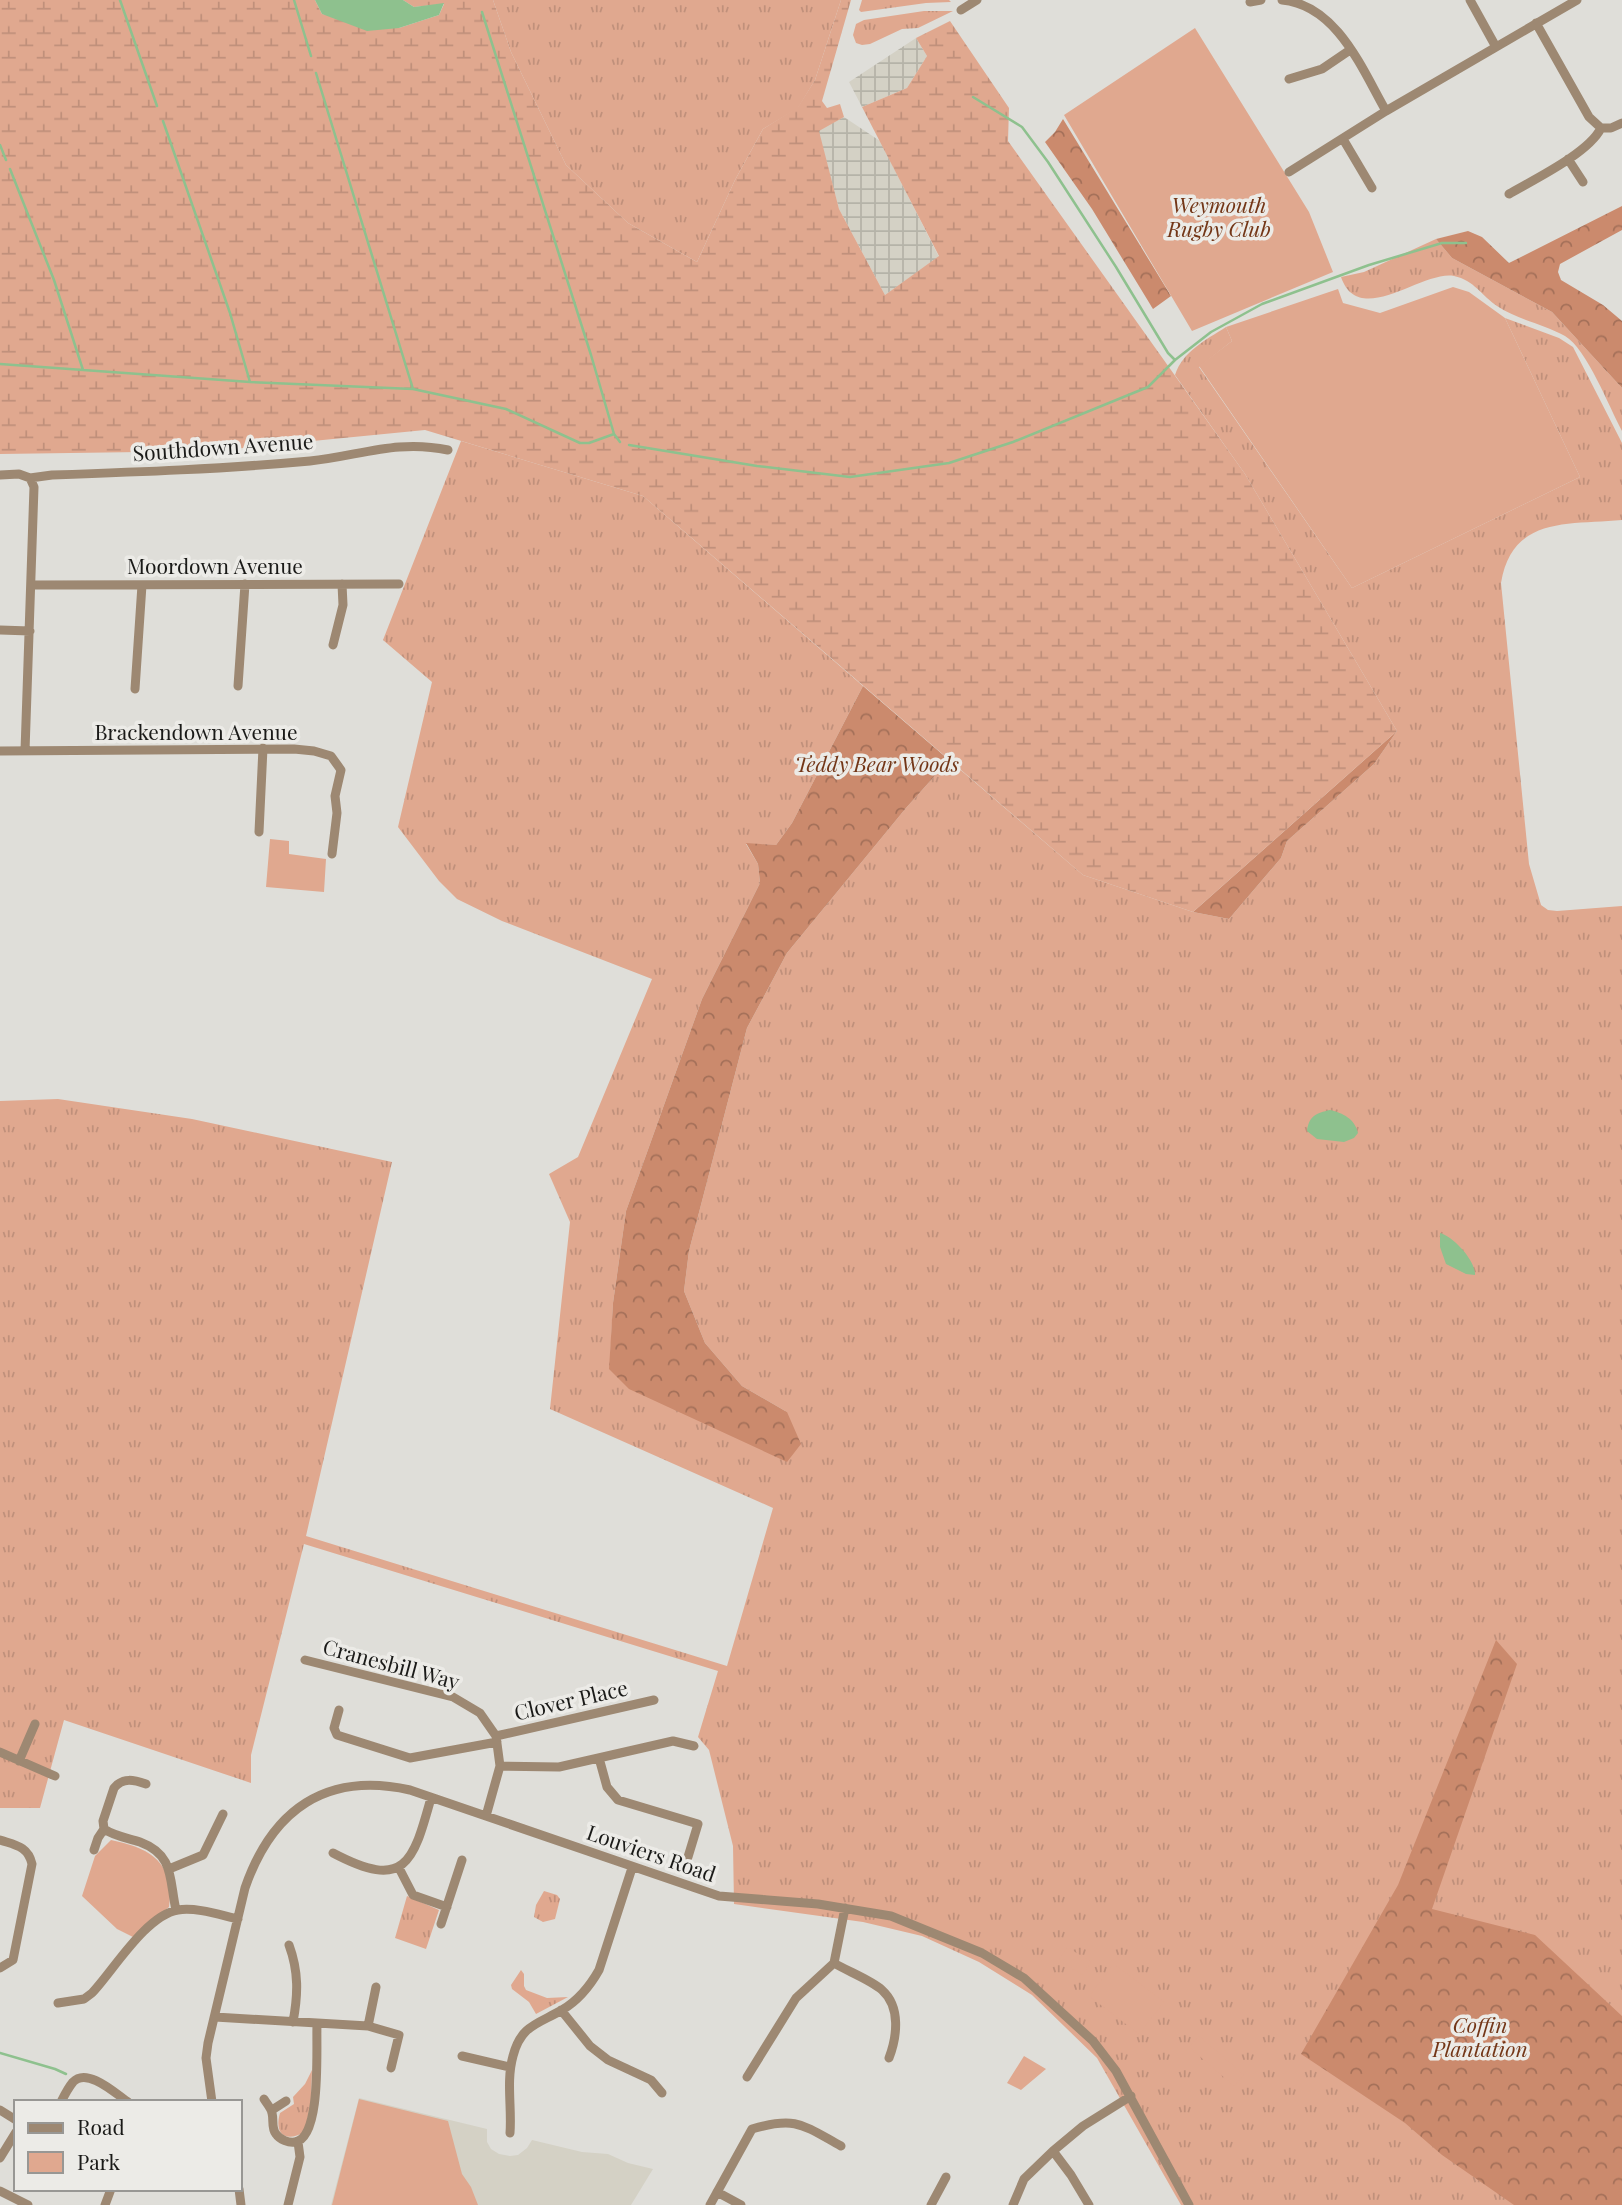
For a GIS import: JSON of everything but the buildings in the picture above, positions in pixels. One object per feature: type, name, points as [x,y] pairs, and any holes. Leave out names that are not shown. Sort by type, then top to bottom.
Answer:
[{"type":"street","points":[[961,10],[977,0]]},
{"type":"street","points":[[1250,2],[1261,0]]},
{"type":"street","points":[[1282,0],[1316,12],[1338,31],[1386,111]]},
{"type":"street","points":[[1316,12],[1322,0]]},
{"type":"street","points":[[1470,0],[1496,47]]},
{"type":"street","points":[[1289,172],[1386,111],[1577,0]]},
{"type":"street","points":[[1536,23],[1589,117],[1601,128],[1622,124]]},
{"type":"street","points":[[1289,79],[1322,69],[1350,50]]},
{"type":"street","points":[[1509,194],[1567,159],[1597,135],[1601,128]]},
{"type":"street","points":[[1342,139],[1372,188]]},
{"type":"street","points":[[1567,159],[1583,182]]},
{"type":"street","name":"Southdown Avenue","points":[[0,475],[19,474],[30,478],[203,470],[317,460],[388,447],[423,445],[448,450]]},
{"type":"street","points":[[25,751],[34,487],[30,478]]},
{"type":"street","points":[[135,689],[142,584]]},
{"type":"street","points":[[237,686],[245,584]]},
{"type":"street","points":[[333,645],[343,605],[342,584]]},
{"type":"street","name":"Moordown Avenue","points":[[32,585],[399,584]]},
{"type":"street","points":[[0,630],[30,631]]},
{"type":"street","points":[[259,832],[263,748]]},
{"type":"street","name":"Brackendown Avenue","points":[[0,751],[263,748],[314,751],[331,756],[341,770],[335,796],[337,813],[332,854]]},
{"type":"street","name":"Cranesbill Way","points":[[304,1660],[453,1697],[480,1713],[496,1739]]},
{"type":"street","name":"Clover Place","points":[[339,1710],[334,1728],[337,1735],[410,1758],[653,1700]]},
{"type":"street","points":[[19,1761],[35,1724]]},
{"type":"street","points":[[486,1816],[500,1766],[496,1739]]},
{"type":"street","points":[[500,1766],[559,1767],[673,1741],[694,1746]]},
{"type":"street","points":[[0,1752],[55,1776]]},
{"type":"street","points":[[599,1758],[607,1787],[618,1800],[698,1824],[688,1857]]},
{"type":"street","points":[[94,1850],[104,1829],[103,1821],[117,1784],[129,1780],[146,1784]]},
{"type":"street","name":"Louviers Road","points":[[208,2100],[206,2058],[237,1919],[254,1864],[267,1840],[300,1806],[332,1790],[371,1784],[410,1790],[719,1896],[845,1908],[891,1916],[982,1953],[1024,1978],[1093,2041],[1131,2096],[1189,2205]]},
{"type":"street","points":[[333,1853],[350,1862],[380,1870],[399,1868],[414,1852],[431,1798]]},
{"type":"street","points":[[169,1869],[203,1855],[223,1814]]},
{"type":"street","points":[[104,1829],[154,1849],[163,1857],[169,1869],[176,1910]]},
{"type":"street","points":[[0,1840],[23,1848],[28,1852],[32,1864],[13,1960],[0,1968]]},
{"type":"street","points":[[441,1924],[461,1860]]},
{"type":"street","points":[[399,1868],[413,1895],[447,1907]]},
{"type":"street","points":[[510,2133],[510,2067],[519,2040],[529,2027],[561,2010],[584,1993],[599,1970],[632,1868]]},
{"type":"street","points":[[747,2077],[796,1998],[834,1963],[845,1908]]},
{"type":"street","points":[[58,2003],[84,1999],[92,1993],[145,1931],[164,1915],[176,1910],[237,1919]]},
{"type":"street","points":[[289,1945],[295,1962],[297,1983],[293,2022]]},
{"type":"street","points":[[834,1963],[883,1991],[896,2015],[896,2032],[889,2058]]},
{"type":"street","points":[[368,2026],[376,1987]]},
{"type":"street","points":[[561,2010],[590,2046],[608,2060],[652,2080],[662,2093]]},
{"type":"street","points":[[215,2017],[368,2026],[399,2035],[391,2068]]},
{"type":"street","points":[[264,2099],[272,2110],[275,2133],[288,2142],[299,2142],[306,2137],[312,2123],[317,2025]]},
{"type":"street","points":[[462,2056],[510,2067]]},
{"type":"street","points":[[62,2100],[75,2080],[81,2078],[97,2082],[125,2100]]},
{"type":"street","points":[[1013,2205],[1024,2179],[1053,2151],[1091,2121],[1131,2096]]},
{"type":"street","points":[[272,2110],[286,2101]]},
{"type":"street","points":[[710,2205],[752,2129],[777,2122],[800,2123],[841,2146]]},
{"type":"street","points":[[0,2158],[14,2135]]},
{"type":"street","points":[[288,2205],[300,2157],[299,2142]]},
{"type":"street","points":[[1053,2151],[1089,2205]]},
{"type":"street","points":[[931,2205],[946,2177]]},
{"type":"street","points":[[0,2190],[28,2205]]},
{"type":"street","points":[[718,2192],[741,2205]]},
{"type":"shaded area","points":[[315,0],[403,0],[414,7],[444,3],[439,15],[399,28],[367,31],[322,14]]},
{"type":"shaded area","points":[[916,38],[927,56],[907,88],[862,107],[849,82]]},
{"type":"shaded area","points":[[844,117],[880,141],[939,257],[885,295],[839,209],[818,130]]},
{"type":"shaded area","points":[[1330,1110],[1351,1120],[1358,1133],[1354,1138],[1344,1142],[1317,1139],[1307,1131],[1314,1116]]},
{"type":"shaded area","points":[[1440,1233],[1463,1250],[1472,1263],[1475,1275],[1466,1274],[1446,1264],[1440,1247]]},
{"type":"shaded area","points":[[359,2098],[487,2129],[487,2142],[491,2149],[499,2154],[518,2155],[532,2140],[582,2152],[608,2154],[628,2163],[653,2169],[631,2205],[331,2205]]},
{"type":"green space","points":[[0,0],[315,0],[322,14],[399,28],[439,15],[444,4],[414,7],[403,0],[493,0],[511,52],[566,165],[628,223],[697,262],[735,180],[763,129],[798,107],[815,80],[841,0],[851,0],[822,101],[827,108],[840,104],[844,117],[819,131],[839,209],[885,295],[939,256],[862,107],[907,88],[927,56],[916,38],[950,21],[1009,108],[1008,141],[1245,474],[1397,731],[1193,912],[1083,875],[643,496],[425,430],[212,451],[0,454]]},
{"type":"green space","points":[[493,0],[841,0],[815,80],[798,108],[763,129],[735,180],[697,262],[628,223],[566,165],[511,52]]},
{"type":"green space","points":[[862,0],[951,2],[861,12],[859,10]]},
{"type":"green space","points":[[924,11],[953,11],[918,28],[902,29],[870,44],[856,43],[853,35],[856,24],[864,20]]},
{"type":"green space","name":"Weymouth Rugby Club","points":[[1195,28],[1309,212],[1333,272],[1192,331],[1064,115]]},
{"type":"green space","points":[[1063,119],[1171,296],[1153,309],[1092,209],[1045,142]]},
{"type":"green space","points":[[1622,206],[1622,230],[1560,264],[1558,272],[1561,280],[1603,305],[1622,321],[1622,388],[1552,312],[1452,258],[1436,239],[1468,231],[1482,237],[1509,263]]},
{"type":"green space","points":[[1436,239],[1452,258],[1552,312],[1622,388],[1622,431],[1597,379],[1573,343],[1557,332],[1505,311],[1467,281],[1454,276],[1441,276],[1392,294],[1362,298],[1350,292],[1341,277],[1364,272]]},
{"type":"green space","points":[[1453,287],[1469,292],[1505,318],[1580,477],[1352,588],[1199,366],[1232,341],[1226,327],[1338,289],[1343,303],[1380,313]]},
{"type":"green space","points":[[1505,318],[1559,338],[1573,347],[1622,443],[1622,520],[1563,524],[1530,535],[1517,546],[1507,561],[1501,583],[1529,864],[1541,905],[1548,910],[1557,911],[1622,906],[1622,2205],[1181,2205],[1097,2058],[1032,1995],[979,1962],[922,1936],[863,1922],[734,1904],[733,1846],[709,1750],[698,1737],[718,1671],[304,1544],[251,1755],[251,1783],[64,1720],[40,1808],[0,1808],[0,1101],[58,1099],[192,1119],[392,1162],[306,1536],[727,1666],[773,1508],[550,1409],[570,1222],[549,1174],[578,1157],[652,979],[502,921],[457,899],[439,881],[398,827],[432,682],[383,640],[461,441],[643,496],[863,686],[792,823],[776,845],[746,844],[758,864],[760,883],[702,999],[626,1211],[613,1303],[610,1362],[787,1412],[742,1386],[705,1343],[684,1291],[689,1251],[747,1028],[787,953],[949,760],[1083,875],[1193,912],[1229,919],[1281,858],[1287,841],[1374,764],[1397,731],[1245,474],[1175,375],[1184,359],[1196,347],[1226,327],[1232,341],[1199,367],[1352,588],[1580,477]]},
{"type":"green space","name":"Teddy Bear Woods","points":[[863,686],[949,760],[787,953],[747,1028],[689,1251],[684,1291],[705,1343],[742,1386],[787,1412],[801,1444],[787,1462],[629,1389],[609,1369],[613,1303],[626,1211],[702,999],[760,883],[758,864],[746,843],[776,845],[792,823]]},
{"type":"green space","points":[[1397,731],[1374,764],[1287,841],[1281,858],[1229,919],[1193,912]]},
{"type":"green space","points":[[270,839],[289,841],[289,854],[326,859],[324,892],[266,887]]},
{"type":"green space","name":"Coffin Plantation","points":[[1496,1640],[1517,1664],[1432,1909],[1535,1935],[1622,2016],[1622,2205],[1514,2205],[1442,2155],[1405,2123],[1301,2054],[1398,1885]]},
{"type":"green space","points":[[111,1840],[148,1853],[164,1868],[168,1879],[169,1907],[133,1937],[117,1929],[82,1896],[95,1856]]},
{"type":"green space","points":[[544,1891],[557,1895],[560,1899],[555,1919],[543,1922],[534,1917],[536,1905]]},
{"type":"green space","points":[[407,1896],[439,1910],[426,1949],[395,1938]]},
{"type":"green space","points":[[1067,1947],[1091,1962],[1082,1975],[1059,1960]]},
{"type":"green space","points":[[1114,1964],[1164,2002],[1139,2034],[1089,1996]]},
{"type":"green space","points":[[521,1970],[526,1990],[547,1998],[568,1997],[536,2014],[529,2002],[512,1989],[511,1985]]},
{"type":"green space","points":[[1199,2036],[1244,2075],[1234,2086],[1189,2047]]},
{"type":"green space","points":[[1024,2056],[1046,2069],[1021,2090],[1007,2083]]},
{"type":"green space","points":[[312,2070],[311,2101],[305,2132],[287,2136],[280,2131],[280,2113],[294,2104],[293,2097],[305,2084]]},
{"type":"green space","points":[[359,2099],[448,2121],[462,2174],[478,2205],[332,2205]]},
{"type":"waterway","points":[[120,0],[157,106]]},
{"type":"waterway","points":[[294,0],[311,56]]},
{"type":"waterway","points":[[482,12],[614,434],[620,442]]},
{"type":"waterway","points":[[316,73],[413,389]]},
{"type":"waterway","points":[[973,97],[1022,127],[1048,162],[1168,353],[1175,360]]},
{"type":"waterway","points":[[163,121],[230,313],[250,382]]},
{"type":"waterway","points":[[0,145],[6,160]]},
{"type":"waterway","points":[[10,169],[54,280],[83,370]]},
{"type":"waterway","points":[[629,445],[757,466],[850,477],[949,463],[1013,442],[1148,387],[1175,360],[1211,332],[1262,304],[1369,265],[1442,243],[1466,243]]},
{"type":"waterway","points":[[0,364],[250,382],[413,389],[506,409],[580,443],[589,443],[614,434]]},
{"type":"waterway","points":[[0,2053],[66,2074]]}]
